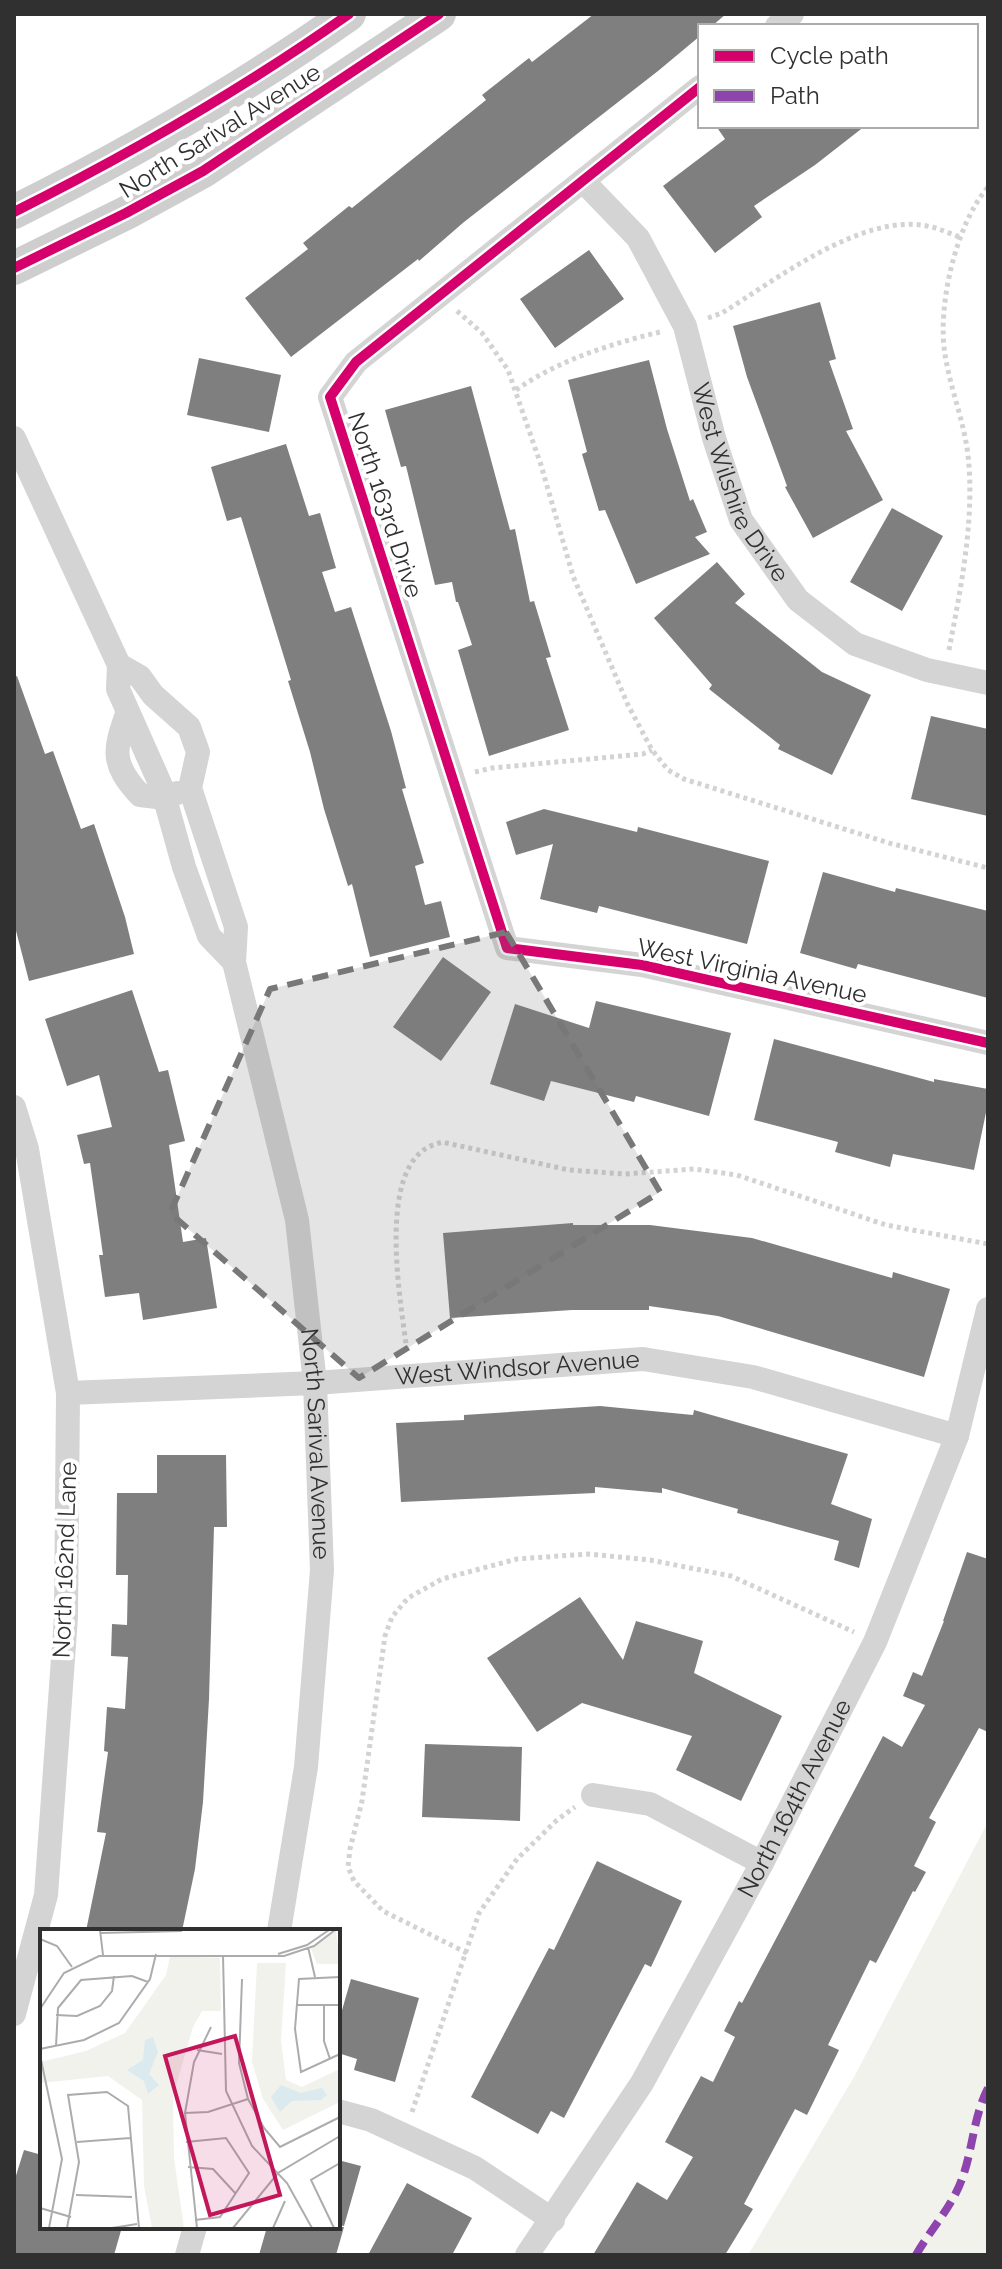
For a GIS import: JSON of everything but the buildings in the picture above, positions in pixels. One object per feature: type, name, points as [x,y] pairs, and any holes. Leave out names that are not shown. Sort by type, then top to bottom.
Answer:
[{"type":"main road","name":"North Sarival Avenue","points":[[14,212],[95,171],[176,124],[260,74],[349,14]]},
{"type":"main road","name":"North Sarival Avenue","points":[[14,268],[203,171],[439,14]]},
{"type":"street","name":"North 163rd Drive","points":[[507,948],[330,397],[356,362],[698,89]]},
{"type":"street","name":"West Wilshire Drive","points":[[583,181],[638,238],[685,326],[714,438],[741,520],[798,600],[855,644],[927,670],[988,683]]},
{"type":"street","name":"North Sarival Avenue","points":[[14,438],[119,665],[118,689],[127,714],[115,748],[122,772],[140,795],[165,798],[184,867],[209,936],[234,962]]},
{"type":"street","name":"North Sarival Avenue","points":[[119,665],[140,677],[153,695],[189,727],[198,752],[190,788],[236,927],[234,962],[297,1220],[315,1383],[322,1570],[306,1767],[279,1929]]},
{"type":"street","points":[[165,798],[190,788]]},
{"type":"street","points":[[184,867],[212,857]]},
{"type":"street","name":"West Virginia Avenue","points":[[507,948],[642,965],[988,1043]]},
{"type":"street","name":"North 162nd Lane","points":[[14,1107],[27,1149],[68,1393],[66,1617],[46,1895],[14,2014]]},
{"type":"street","name":"North 164th Avenue","points":[[527,2255],[642,2083],[762,1863],[875,1642],[957,1436],[988,1309]]},
{"type":"street","name":"West Windsor Avenue","points":[[68,1393],[315,1383],[643,1359],[753,1377],[957,1436]]},
{"type":"street","points":[[593,1795],[650,1804],[762,1863]]},
{"type":"street","points":[[340,2112],[371,2120],[475,2168],[553,2220]]},
{"type":"street","points":[[187,2255],[194,2229]]},
{"type":"path","points":[[944,674],[962,575],[969,502],[968,456],[945,354],[944,327],[949,276],[976,201],[988,187]]},
{"type":"path","points":[[516,390],[552,369],[614,342],[685,326],[722,313],[853,237],[881,228],[926,225],[962,238]]},
{"type":"path","points":[[441,295],[489,342],[508,370],[573,576],[628,705],[652,750],[668,770],[684,779],[903,847],[988,868]]},
{"type":"path","points":[[452,779],[492,768],[617,757],[652,750]]},
{"type":"path","points":[[410,1376],[395,1223],[399,1195],[410,1167],[423,1150],[442,1142],[569,1170],[625,1174],[694,1169],[737,1175],[886,1225],[988,1244]]},
{"type":"path","points":[[467,1953],[383,1911],[354,1881],[348,1867],[362,1801],[385,1636],[392,1617],[408,1598],[442,1579],[488,1564],[553,1555],[611,1555],[694,1567],[731,1576],[875,1642]]},
{"type":"path","points":[[403,2135],[479,1913],[517,1859],[557,1820],[593,1795]]},
{"type":"highlighted area","points":[[506,932],[660,1192],[359,1378],[170,1213],[270,989]]},
{"type":"shaded area","points":[[988,1822],[988,2255],[748,2255],[854,2077]]},
{"type":"marked path","points":[[916,2255],[958,2189],[988,2088]]},
{"type":"cycle path","points":[[14,212],[185,119],[349,14]]},
{"type":"cycle path","points":[[14,268],[203,171],[439,14]]},
{"type":"cycle path","points":[[698,89],[356,362],[330,397],[507,948],[642,965],[988,1043]]}]
